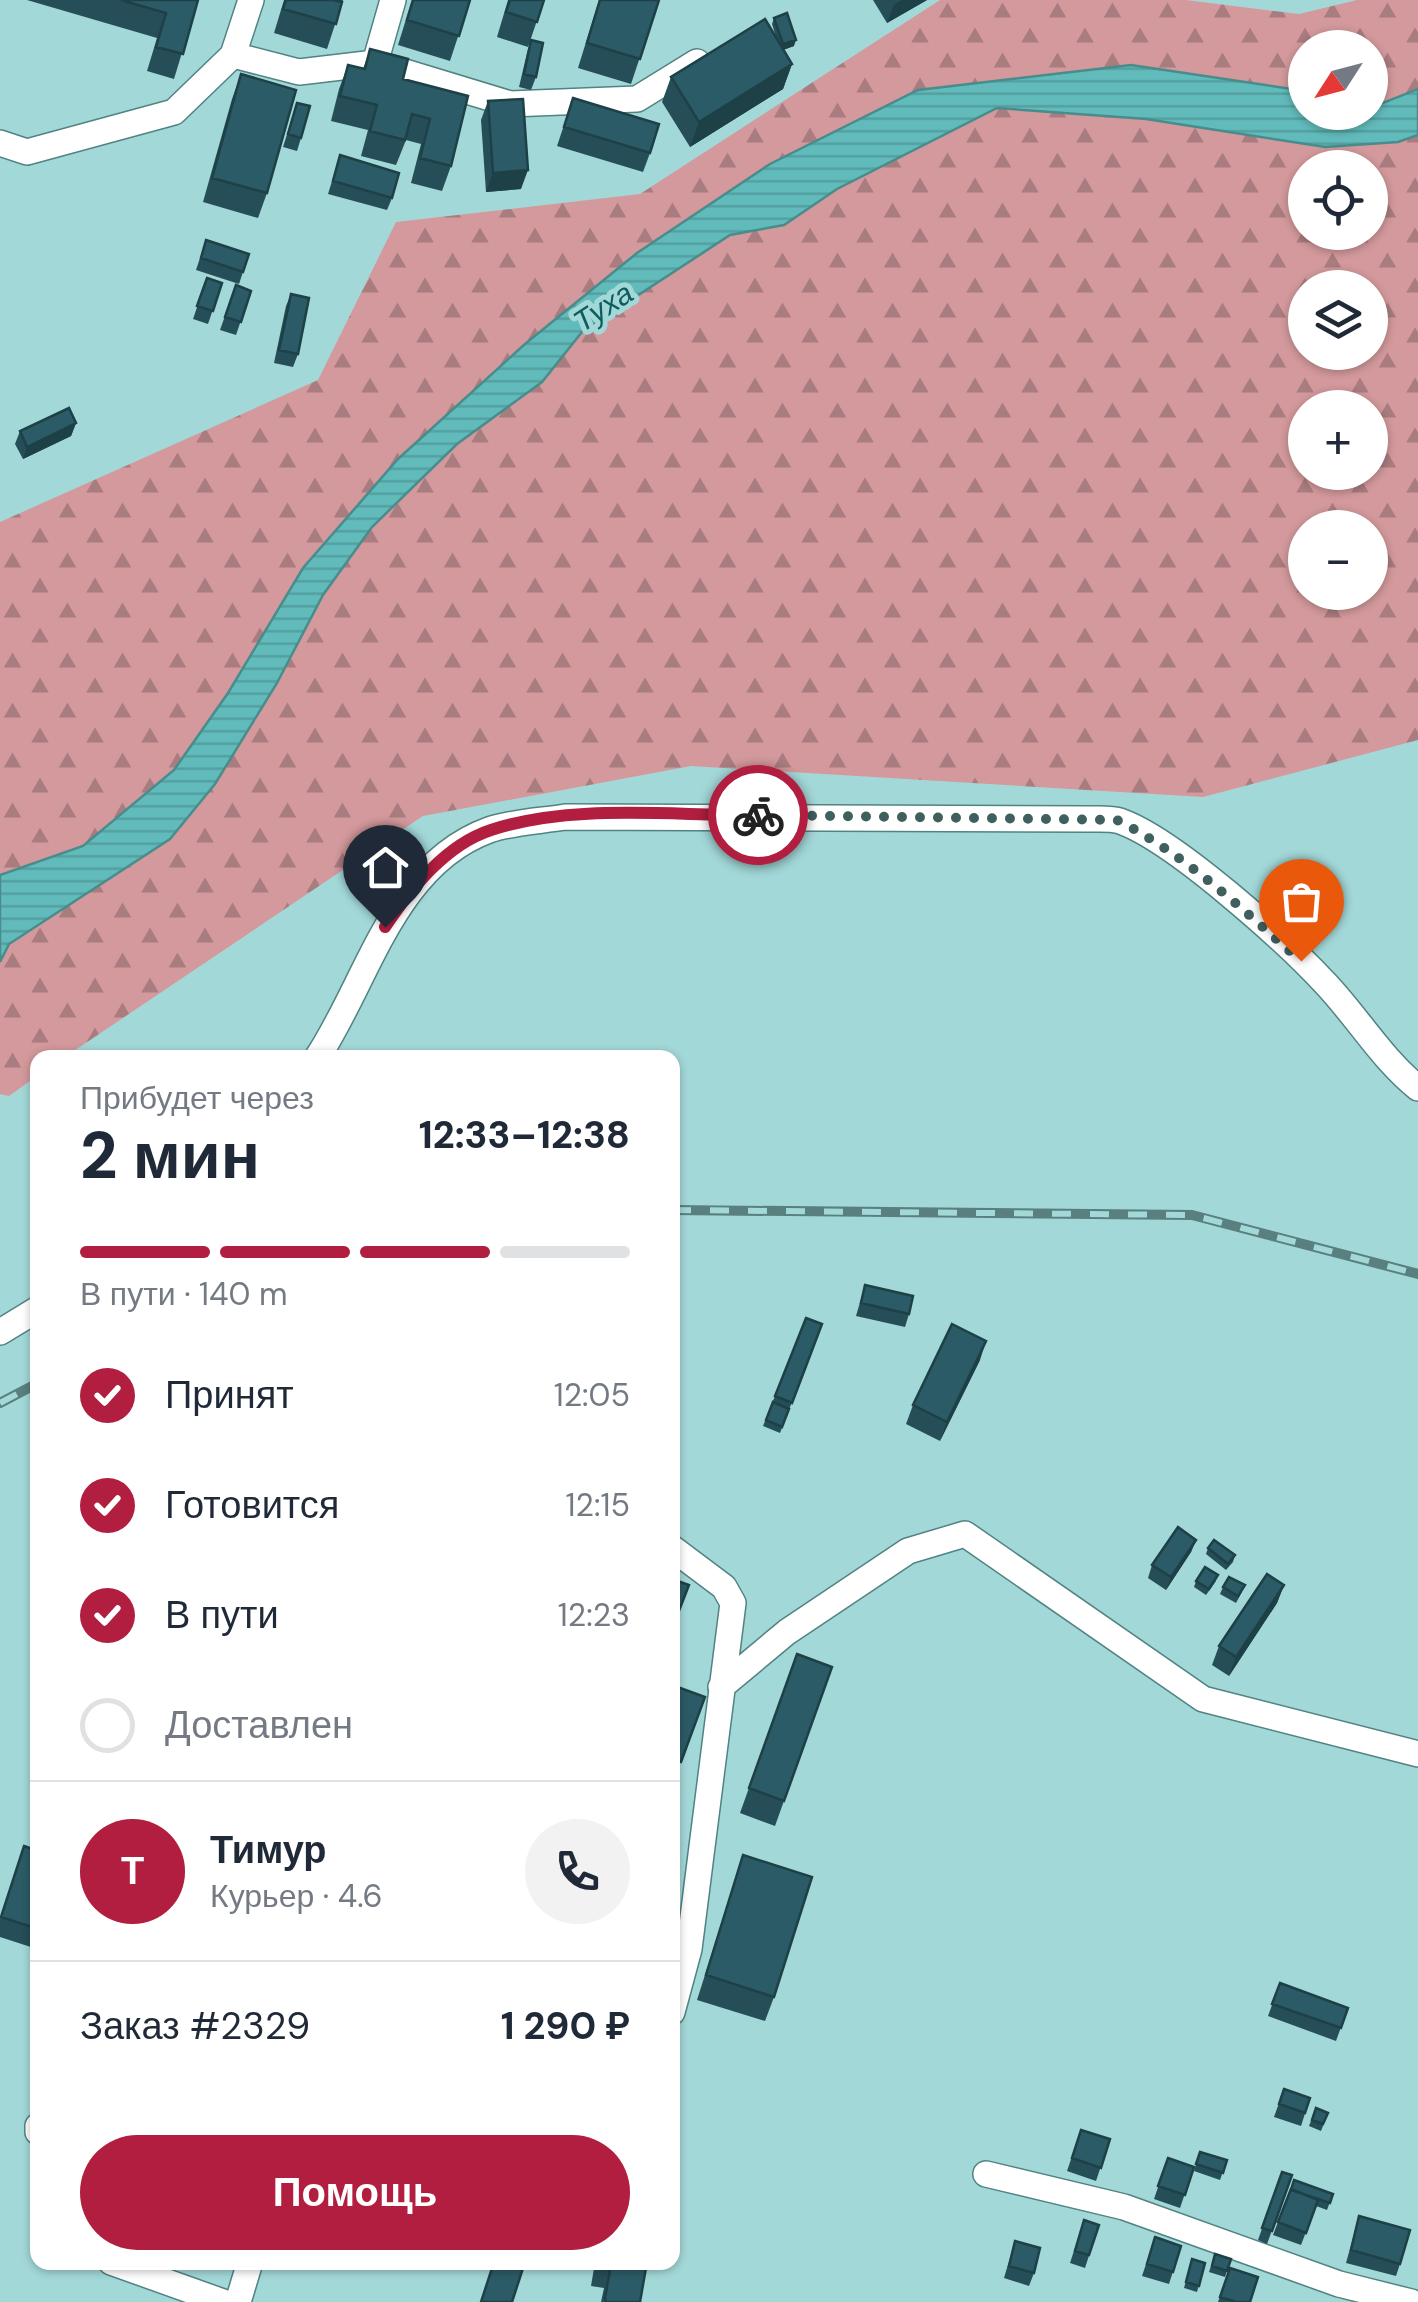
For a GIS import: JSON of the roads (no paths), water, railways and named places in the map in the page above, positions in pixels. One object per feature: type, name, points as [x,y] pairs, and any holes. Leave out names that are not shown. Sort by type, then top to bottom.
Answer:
[{"type":"street","points":[[0,144],[26,152],[174,112],[233,55],[251,0]]},
{"type":"street","points":[[375,63],[394,0]]},
{"type":"street","points":[[233,55],[299,72],[375,63],[510,104],[637,98],[719,49]]},
{"type":"street","points":[[321,1050],[385,927],[411,888],[440,861],[488,830],[565,816],[1089,819],[1117,820],[1160,842],[1202,874],[1325,983],[1402,1075],[1418,1088]]},
{"type":"street","points":[[0,1332],[30,1313]]},
{"type":"street","points":[[721,1686],[788,1632],[908,1551],[965,1534],[1203,1699],[1418,1754]]},
{"type":"street","points":[[680,1554],[724,1587],[733,1603],[689,1949],[680,1982]]},
{"type":"street","points":[[986,2174],[1124,2207],[1339,2284],[1411,2302]]},
{"type":"street","points":[[129,2270],[195,2298],[223,2302]]},
{"type":"street","points":[[238,2302],[248,2270]]},
{"type":"water","name":"Туха","points":[[1131,65],[1288,88],[1288,130],[1388,130],[1388,101],[1418,89],[1418,135],[1398,142],[1325,147],[1146,119],[997,108],[837,189],[784,225],[730,235],[582,332],[542,382],[457,444],[372,527],[323,595],[277,683],[215,784],[170,839],[9,944],[0,962],[0,875],[83,846],[174,770],[228,693],[303,568],[398,459],[525,344],[637,253],[770,164],[918,90]]},
{"type":"railway","points":[[680,1210],[1192,1215],[1418,1274]]},
{"type":"railway","points":[[0,1403],[30,1387]]}]
